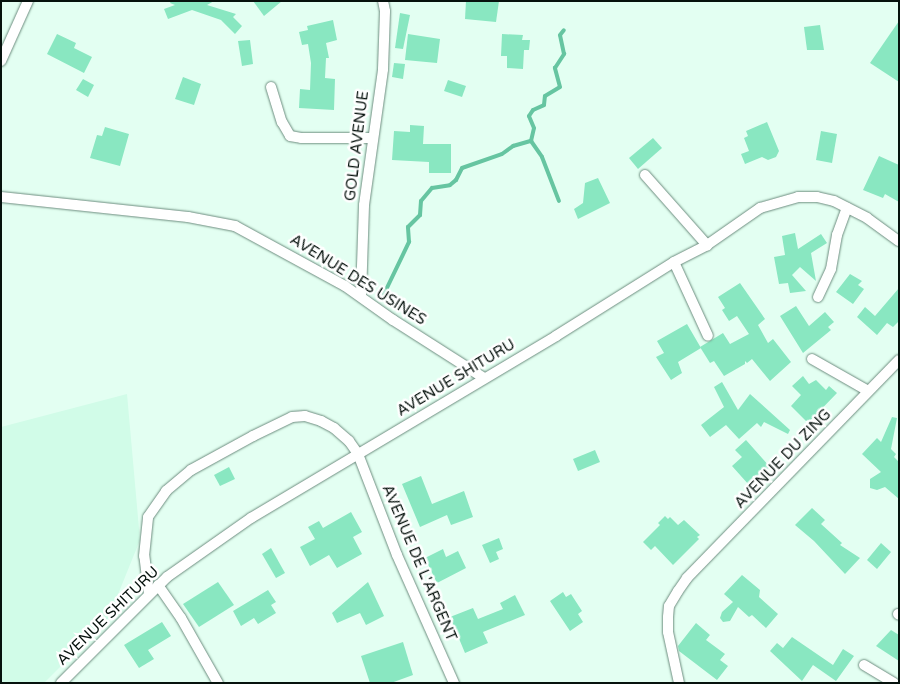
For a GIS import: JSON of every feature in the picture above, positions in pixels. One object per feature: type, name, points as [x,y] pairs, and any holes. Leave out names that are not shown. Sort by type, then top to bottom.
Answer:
[{"type":"street","points":[[1,61],[28,1]]},
{"type":"street","name":"GOLD AVENUE","points":[[361,296],[364,205],[383,70],[385,11],[383,1]]},
{"type":"street","points":[[270,87],[282,122],[290,136],[373,138]]},
{"type":"street","points":[[645,175],[707,245]]},
{"type":"street","name":"AVENUE DES USINES","points":[[1,197],[188,217],[235,226],[285,251],[361,296],[393,320],[484,378]]},
{"type":"street","name":"AVENUE SHITURU","points":[[61,683],[158,585],[251,518],[674,262],[707,245],[760,208],[798,197],[816,197],[847,208],[866,218],[899,241]]},
{"type":"street","points":[[818,297],[831,269],[837,235],[847,208]]},
{"type":"street","points":[[674,262],[708,336]]},
{"type":"street","points":[[812,359],[868,391]]},
{"type":"street","name":"AVENUE DU ZING","points":[[680,683],[668,632],[668,617],[670,606],[687,578],[899,360]]},
{"type":"street","points":[[149,594],[144,556],[148,517],[166,491],[191,470],[292,417],[305,416],[321,421],[349,441],[358,454]]},
{"type":"street","name":"AVENUE DE L'ARGENT","points":[[358,454],[397,554],[454,683]]},
{"type":"street","points":[[158,585],[181,618],[218,683]]},
{"type":"street","points":[[864,666],[894,683]]},
{"type":"shaded area","points":[[127,394],[140,540],[108,619],[44,683],[1,683],[1,427]]},
{"type":"building","points":[[171,1],[214,1],[207,5],[236,14],[233,17],[242,26],[235,34],[221,20],[192,10],[168,19],[164,9],[175,5],[170,3]]},
{"type":"building","points":[[253,1],[282,1],[264,16]]},
{"type":"building","points":[[466,1],[499,1],[496,22],[465,19]]},
{"type":"building","points":[[400,13],[410,15],[403,49],[395,48]]},
{"type":"building","points":[[333,20],[337,40],[326,43],[329,58],[326,58],[325,78],[335,79],[334,110],[299,108],[300,89],[310,90],[311,63],[308,44],[302,45],[299,32],[308,30],[307,26]]},
{"type":"building","points":[[899,21],[899,82],[870,63]]},
{"type":"building","points":[[820,25],[824,50],[807,50],[804,27]]},
{"type":"building","points":[[57,34],[76,43],[74,48],[92,57],[84,73],[47,54]]},
{"type":"building","points":[[408,34],[440,39],[437,63],[405,60]]},
{"type":"building","points":[[502,34],[523,35],[522,40],[530,40],[529,50],[524,50],[523,69],[507,68],[507,56],[501,56]]},
{"type":"building","points":[[250,40],[253,64],[242,66],[238,41]]},
{"type":"building","points":[[394,63],[405,64],[403,79],[392,77]]},
{"type":"building","points":[[183,77],[201,84],[194,105],[175,99]]},
{"type":"building","points":[[83,79],[94,85],[88,97],[76,90]]},
{"type":"building","points":[[448,80],[466,86],[462,97],[444,91]]},
{"type":"building","points":[[767,122],[779,151],[776,157],[768,160],[762,157],[745,164],[741,154],[749,151],[744,138],[748,136],[746,131]]},
{"type":"building","points":[[410,125],[424,126],[423,144],[451,144],[451,173],[429,173],[429,162],[392,160],[394,131],[410,132]]},
{"type":"building","points":[[105,127],[129,134],[120,166],[90,158],[97,135],[102,136]]},
{"type":"building","points":[[821,131],[837,134],[832,163],[816,160]]},
{"type":"building","points":[[653,138],[662,148],[638,169],[629,158]]},
{"type":"building","points":[[879,156],[899,165],[899,202],[885,194],[883,198],[863,190]]},
{"type":"building","points":[[598,178],[610,203],[578,219],[574,209],[583,203],[585,183]]},
{"type":"building","points":[[795,233],[798,249],[821,234],[827,243],[811,253],[816,281],[800,267],[792,275],[806,291],[790,293],[788,283],[779,284],[774,257],[785,255],[782,236]]},
{"type":"building","points":[[850,274],[862,281],[858,285],[864,289],[853,304],[836,292]]},
{"type":"building","points":[[740,283],[765,319],[758,325],[768,343],[773,339],[791,362],[770,381],[752,359],[747,363],[745,361],[745,364],[724,376],[714,361],[710,363],[700,347],[723,333],[730,344],[749,334],[737,316],[729,321],[722,310],[725,308],[718,297]]},
{"type":"building","points":[[899,288],[899,321],[893,327],[887,323],[877,335],[857,317],[865,307],[875,316]]},
{"type":"building","points":[[796,306],[809,326],[825,312],[834,322],[828,327],[831,330],[803,353],[780,316]]},
{"type":"building","points":[[687,324],[701,348],[678,362],[682,373],[671,380],[656,357],[664,353],[657,341]]},
{"type":"building","points":[[803,376],[809,384],[816,380],[826,390],[829,386],[837,393],[808,423],[791,406],[801,395],[792,386]]},
{"type":"building","points":[[722,382],[738,410],[750,394],[790,430],[788,434],[764,422],[761,427],[757,423],[739,439],[726,425],[710,437],[701,425],[724,407],[714,387]]},
{"type":"building","points":[[892,417],[897,418],[891,449],[896,454],[894,457],[899,462],[899,499],[885,487],[877,490],[870,488],[870,479],[881,472],[862,454],[877,438],[881,442]]},
{"type":"building","points":[[746,440],[770,467],[749,485],[732,466],[742,457],[735,450]]},
{"type":"building","points":[[595,450],[600,462],[578,471],[573,459]]},
{"type":"building","points":[[229,467],[235,479],[220,486],[214,475]]},
{"type":"building","points":[[421,476],[432,504],[464,491],[473,517],[451,525],[447,515],[420,527],[402,484]]},
{"type":"building","points":[[812,508],[825,520],[821,524],[842,543],[840,545],[860,558],[845,574],[814,541],[795,525]]},
{"type":"building","points":[[351,512],[362,532],[353,537],[362,554],[337,568],[329,555],[310,566],[300,547],[315,539],[308,527],[319,521],[323,528]]},
{"type":"building","points":[[665,516],[668,519],[670,517],[678,525],[684,520],[700,535],[697,537],[699,539],[673,565],[655,546],[651,550],[643,542],[660,525],[658,523]]},
{"type":"building","points":[[499,538],[503,549],[496,552],[499,559],[490,563],[482,545]]},
{"type":"building","points":[[881,543],[891,552],[877,569],[867,560]]},
{"type":"building","points":[[271,548],[285,573],[276,578],[262,554]]},
{"type":"building","points":[[443,549],[446,557],[458,551],[466,568],[437,583],[425,558]]},
{"type":"building","points":[[742,575],[760,590],[759,597],[778,614],[766,628],[752,615],[749,617],[738,607],[730,621],[723,622],[720,618],[722,612],[733,602],[724,594]]},
{"type":"building","points":[[218,582],[234,605],[199,627],[183,604]]},
{"type":"building","points":[[368,582],[384,616],[366,625],[360,613],[337,623],[332,613]]},
{"type":"building","points":[[268,590],[276,602],[271,605],[276,613],[258,624],[254,618],[241,626],[233,611]]},
{"type":"building","points":[[563,592],[566,597],[571,594],[582,611],[578,614],[583,622],[570,631],[550,601]]},
{"type":"building","points":[[515,595],[525,615],[483,632],[488,643],[465,653],[450,617],[473,608],[478,619],[503,609],[500,603]]},
{"type":"building","points":[[162,622],[171,636],[148,650],[154,659],[139,668],[124,645]]},
{"type":"building","points":[[696,623],[710,635],[706,640],[725,654],[720,660],[728,666],[717,680],[679,651],[678,646]]},
{"type":"building","points":[[891,630],[899,635],[899,661],[876,646]]},
{"type":"building","points":[[792,637],[833,665],[843,649],[854,656],[836,681],[813,665],[802,681],[770,651],[777,643],[783,648]]},
{"type":"building","points":[[403,642],[413,675],[391,683],[370,683],[361,656]]},
{"type":"waterway","points":[[384,294],[409,242],[408,227],[420,215],[421,201],[432,188],[450,185],[456,180],[462,168],[502,154],[513,146],[531,141],[534,128],[529,116],[533,110],[544,105],[545,96],[560,87],[555,68],[564,54],[560,35],[564,30]]},
{"type":"waterway","points":[[531,141],[542,157],[559,201]]}]
